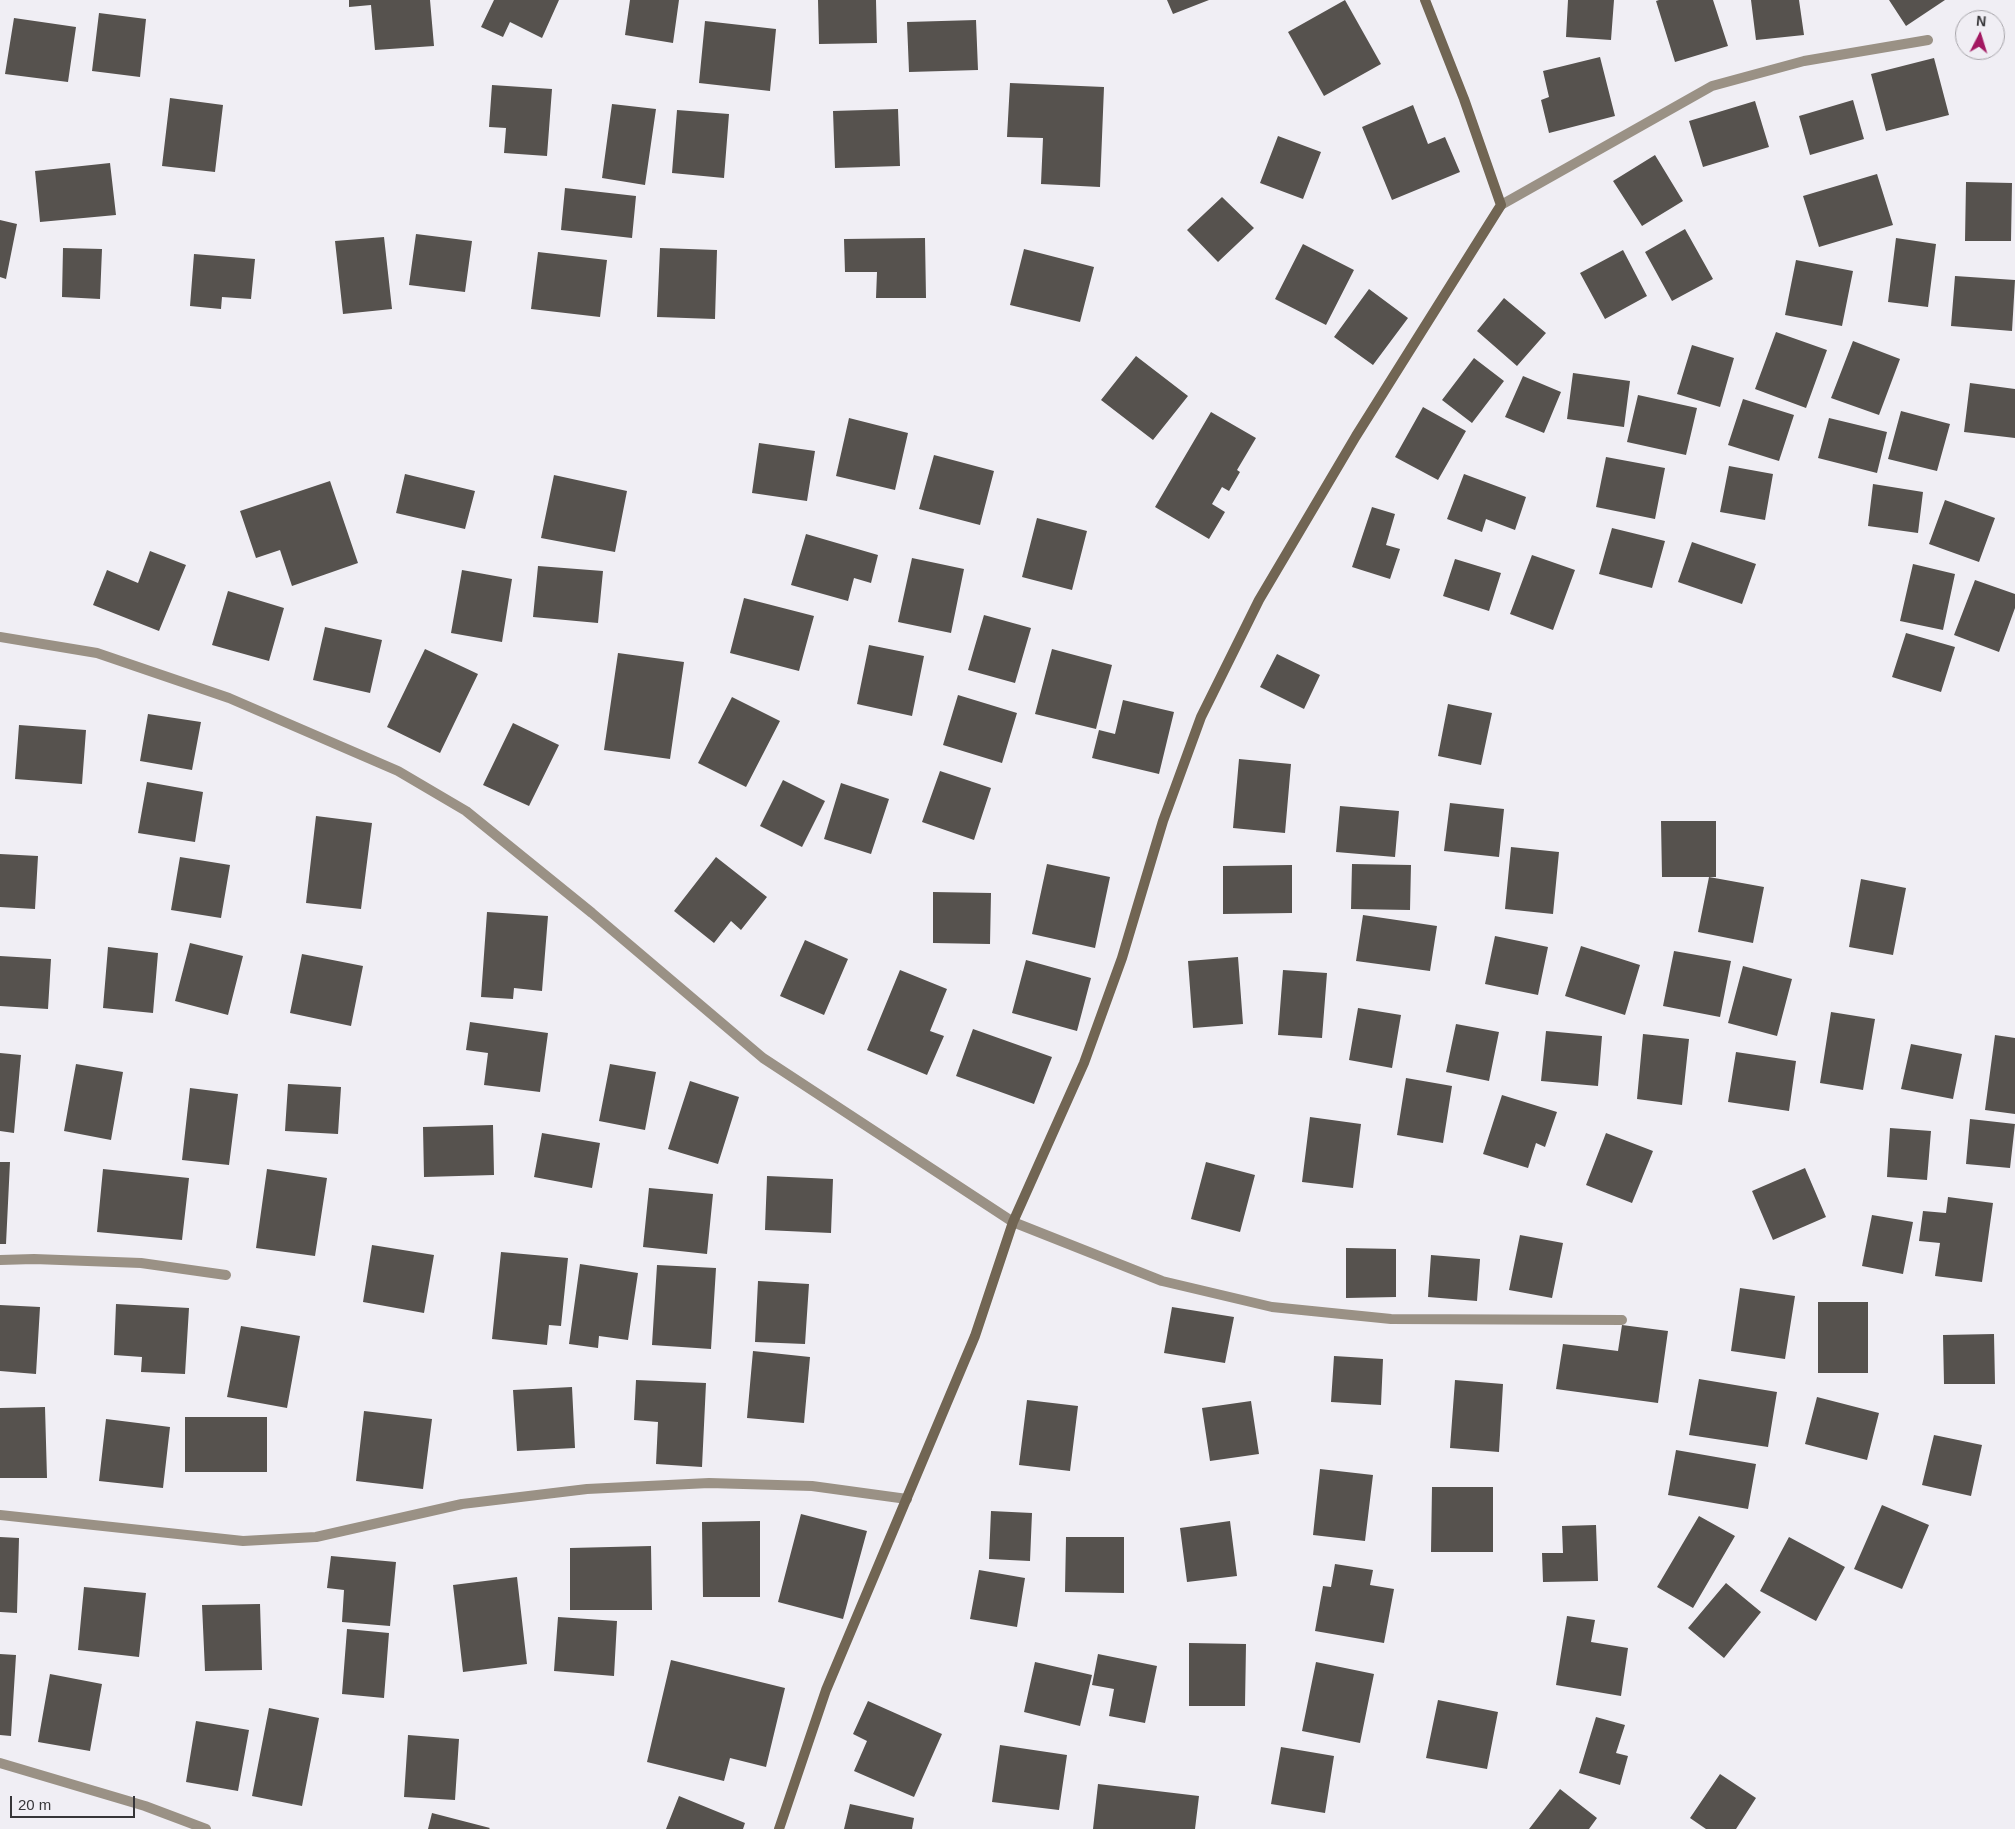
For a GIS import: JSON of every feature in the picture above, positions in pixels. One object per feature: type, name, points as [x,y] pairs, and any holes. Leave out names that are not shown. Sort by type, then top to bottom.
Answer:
[{"type":"street","points":[[1425,0],[1464,100],[1501,205]]},
{"type":"street","points":[[779,1829],[826,1690],[975,1336],[1013,1222],[1084,1064],[1122,958],[1163,821],[1201,717],[1259,600],[1356,436],[1501,205],[1712,86],[1804,61],[1928,40]]},
{"type":"street","points":[[0,636],[97,653],[228,698],[398,771],[466,810],[599,919],[763,1058],[1013,1222],[1162,1281],[1272,1307],[1391,1319],[1622,1320]]},
{"type":"street","points":[[0,1260],[141,1262],[226,1275]]},
{"type":"street","points":[[0,1515],[244,1541],[316,1536],[462,1504],[587,1489],[709,1483],[812,1486],[907,1499]]},
{"type":"street","points":[[0,1763],[144,1806],[206,1829]]},
{"type":"building","points":[[349,0],[430,0],[434,46],[375,50],[371,5],[349,7]]},
{"type":"building","points":[[494,0],[559,0],[542,38],[510,22],[503,37],[481,27]]},
{"type":"building","points":[[630,0],[679,0],[673,43],[625,35]]},
{"type":"building","points":[[818,0],[876,0],[877,43],[819,44]]},
{"type":"building","points":[[1167,0],[1209,0],[1173,14]]},
{"type":"building","points":[[1345,0],[1381,64],[1324,96],[1288,32]]},
{"type":"building","points":[[1568,0],[1614,0],[1611,40],[1566,37]]},
{"type":"building","points":[[1713,0],[1728,46],[1675,62],[1656,1]]},
{"type":"building","points":[[1751,0],[1799,0],[1804,35],[1756,40]]},
{"type":"building","points":[[1889,0],[1945,0],[1906,26]]},
{"type":"building","points":[[99,13],[146,19],[140,77],[92,71]]},
{"type":"building","points":[[14,18],[76,27],[68,82],[5,74]]},
{"type":"building","points":[[976,20],[978,70],[909,72],[907,22]]},
{"type":"building","points":[[705,21],[776,29],[770,91],[699,83]]},
{"type":"building","points":[[1600,57],[1615,116],[1549,133],[1541,100],[1549,97],[1543,71]]},
{"type":"building","points":[[1934,58],[1949,115],[1886,131],[1871,74]]},
{"type":"building","points":[[1010,83],[1104,87],[1100,187],[1041,184],[1043,138],[1007,137]]},
{"type":"building","points":[[492,85],[552,89],[547,156],[504,153],[506,128],[489,127]]},
{"type":"building","points":[[170,98],[223,105],[215,172],[162,166]]},
{"type":"building","points":[[1853,100],[1864,139],[1810,155],[1799,116]]},
{"type":"building","points":[[1755,101],[1769,147],[1703,167],[1689,121]]},
{"type":"building","points":[[612,104],[656,109],[645,185],[602,178]]},
{"type":"building","points":[[1413,105],[1428,144],[1445,137],[1460,172],[1392,200],[1362,127]]},
{"type":"building","points":[[898,109],[900,166],[835,168],[833,111]]},
{"type":"building","points":[[677,110],[729,114],[724,178],[672,173]]},
{"type":"building","points":[[1278,136],[1321,152],[1303,199],[1260,183]]},
{"type":"building","points":[[1655,155],[1683,201],[1642,226],[1613,181]]},
{"type":"building","points":[[110,163],[116,215],[40,222],[35,171]]},
{"type":"building","points":[[1877,174],[1893,225],[1819,247],[1803,196]]},
{"type":"building","points":[[1966,182],[2012,183],[2011,241],[1965,241]]},
{"type":"building","points":[[565,188],[636,196],[632,238],[561,230]]},
{"type":"building","points":[[1222,197],[1254,228],[1218,262],[1187,230]]},
{"type":"building","points":[[0,220],[17,224],[6,279],[0,277]]},
{"type":"building","points":[[1685,229],[1713,279],[1672,301],[1645,252]]},
{"type":"building","points":[[416,234],[472,241],[465,292],[409,285]]},
{"type":"building","points":[[384,237],[392,309],[343,314],[335,241]]},
{"type":"building","points":[[925,238],[926,298],[876,298],[877,272],[845,272],[844,239]]},
{"type":"building","points":[[1896,238],[1936,244],[1928,307],[1888,302]]},
{"type":"building","points":[[1303,244],[1354,270],[1326,325],[1275,299]]},
{"type":"building","points":[[63,248],[102,249],[100,299],[62,297]]},
{"type":"building","points":[[660,248],[717,250],[715,319],[657,317]]},
{"type":"building","points":[[1024,249],[1094,267],[1080,322],[1010,305]]},
{"type":"building","points":[[1623,250],[1647,296],[1605,319],[1580,273]]},
{"type":"building","points":[[538,252],[607,260],[600,317],[531,309]]},
{"type":"building","points":[[194,254],[255,259],[251,299],[222,297],[221,309],[190,306]]},
{"type":"building","points":[[1796,260],[1853,271],[1842,326],[1785,315]]},
{"type":"building","points":[[1955,276],[2015,280],[2012,331],[1951,326]]},
{"type":"building","points":[[1369,289],[1408,318],[1373,365],[1334,337]]},
{"type":"building","points":[[1504,298],[1546,333],[1517,366],[1477,331]]},
{"type":"building","points":[[1776,332],[1827,350],[1806,408],[1755,389]]},
{"type":"building","points":[[1853,341],[1900,359],[1879,415],[1831,398]]},
{"type":"building","points":[[1692,345],[1734,358],[1720,407],[1677,394]]},
{"type":"building","points":[[1136,356],[1188,396],[1153,440],[1101,400]]},
{"type":"building","points":[[1474,358],[1504,381],[1472,423],[1442,400]]},
{"type":"building","points":[[1573,373],[1630,381],[1624,427],[1567,419]]},
{"type":"building","points":[[1523,376],[1561,392],[1544,433],[1505,417]]},
{"type":"building","points":[[1970,383],[2015,389],[2015,438],[1964,432]]},
{"type":"building","points":[[1638,395],[1697,408],[1686,455],[1627,442]]},
{"type":"building","points":[[1743,399],[1794,415],[1779,461],[1728,445]]},
{"type":"building","points":[[1423,407],[1466,431],[1438,480],[1395,457]]},
{"type":"building","points":[[1901,411],[1950,424],[1937,471],[1888,459]]},
{"type":"building","points":[[1211,412],[1256,438],[1237,470],[1240,472],[1229,491],[1222,487],[1212,504],[1225,512],[1209,539],[1155,507]]},
{"type":"building","points":[[849,418],[908,433],[895,490],[836,476]]},
{"type":"building","points":[[1829,418],[1887,432],[1877,473],[1818,458]]},
{"type":"building","points":[[759,443],[815,451],[807,501],[752,493]]},
{"type":"building","points":[[934,455],[994,471],[980,525],[919,509]]},
{"type":"building","points":[[1606,457],[1665,468],[1655,519],[1596,507]]},
{"type":"building","points":[[1729,466],[1773,474],[1765,520],[1720,512]]},
{"type":"building","points":[[405,474],[475,491],[465,529],[396,513]]},
{"type":"building","points":[[1464,474],[1526,497],[1515,530],[1486,519],[1482,532],[1447,519]]},
{"type":"building","points":[[554,475],[627,491],[615,552],[541,538]]},
{"type":"building","points":[[330,481],[358,563],[292,586],[280,550],[256,558],[240,511]]},
{"type":"building","points":[[1873,484],[1923,492],[1918,533],[1868,526]]},
{"type":"building","points":[[1945,500],[1995,518],[1979,562],[1929,544]]},
{"type":"building","points":[[1372,507],[1395,514],[1386,545],[1400,549],[1390,579],[1352,567]]},
{"type":"building","points":[[1037,518],[1087,531],[1072,590],[1022,577]]},
{"type":"building","points":[[1612,528],[1665,541],[1652,588],[1599,574]]},
{"type":"building","points":[[806,534],[878,555],[871,583],[854,578],[848,601],[791,585]]},
{"type":"building","points":[[1692,542],[1756,564],[1742,604],[1678,582]]},
{"type":"building","points":[[150,551],[186,565],[159,631],[93,605],[107,570],[138,583]]},
{"type":"building","points":[[1532,555],[1575,570],[1553,630],[1510,614]]},
{"type":"building","points":[[912,558],[964,569],[951,633],[898,622]]},
{"type":"building","points":[[1455,559],[1501,573],[1489,611],[1443,596]]},
{"type":"building","points":[[1913,564],[1955,574],[1943,630],[1900,621]]},
{"type":"building","points":[[538,566],[603,571],[598,623],[533,617]]},
{"type":"building","points":[[462,570],[512,579],[502,642],[451,633]]},
{"type":"building","points":[[1975,580],[2015,594],[2015,608],[1999,652],[1954,635]]},
{"type":"building","points":[[228,591],[284,608],[269,661],[212,645]]},
{"type":"building","points":[[744,598],[814,616],[799,671],[730,653]]},
{"type":"building","points":[[984,615],[1031,628],[1015,683],[968,670]]},
{"type":"building","points":[[325,627],[382,640],[370,693],[313,680]]},
{"type":"building","points":[[1906,633],[1955,647],[1941,692],[1892,677]]},
{"type":"building","points":[[869,645],[924,656],[912,716],[857,704]]},
{"type":"building","points":[[425,649],[478,674],[440,753],[387,727]]},
{"type":"building","points":[[1052,649],[1112,665],[1096,729],[1035,714]]},
{"type":"building","points":[[618,653],[684,662],[670,759],[604,750]]},
{"type":"building","points":[[1277,654],[1320,675],[1304,709],[1260,687]]},
{"type":"building","points":[[958,695],[1017,713],[1002,763],[943,745]]},
{"type":"building","points":[[732,697],[780,721],[746,787],[698,763]]},
{"type":"building","points":[[1123,700],[1174,712],[1159,774],[1092,758],[1099,730],[1115,734]]},
{"type":"building","points":[[1448,704],[1492,713],[1481,765],[1438,756]]},
{"type":"building","points":[[148,714],[201,722],[192,770],[140,761]]},
{"type":"building","points":[[513,723],[559,745],[529,806],[483,785]]},
{"type":"building","points":[[19,725],[86,730],[82,784],[15,779]]},
{"type":"building","points":[[1239,759],[1291,764],[1285,833],[1233,828]]},
{"type":"building","points":[[940,771],[991,788],[974,840],[922,822]]},
{"type":"building","points":[[783,780],[825,801],[802,847],[760,826]]},
{"type":"building","points":[[147,782],[203,792],[195,842],[138,833]]},
{"type":"building","points":[[841,783],[889,799],[871,854],[824,839]]},
{"type":"building","points":[[1450,803],[1504,809],[1499,857],[1444,851]]},
{"type":"building","points":[[1340,806],[1399,811],[1395,857],[1336,852]]},
{"type":"building","points":[[316,816],[372,823],[361,909],[306,903]]},
{"type":"building","points":[[1661,821],[1716,821],[1716,877],[1662,877]]},
{"type":"building","points":[[1511,847],[1559,852],[1553,914],[1505,909]]},
{"type":"building","points":[[0,854],[38,856],[35,909],[0,907]]},
{"type":"building","points":[[180,857],[230,865],[221,918],[171,910]]},
{"type":"building","points":[[716,857],[767,897],[741,930],[731,921],[714,943],[674,911]]},
{"type":"building","points":[[1047,864],[1110,877],[1095,948],[1032,934]]},
{"type":"building","points":[[1352,864],[1411,865],[1410,910],[1351,909]]},
{"type":"building","points":[[1292,865],[1292,913],[1223,914],[1223,866]]},
{"type":"building","points":[[1709,877],[1764,887],[1753,943],[1698,932]]},
{"type":"building","points":[[1861,879],[1906,888],[1893,955],[1849,947]]},
{"type":"building","points":[[933,892],[991,893],[990,944],[933,943]]},
{"type":"building","points":[[487,912],[548,916],[542,991],[514,988],[513,999],[481,997]]},
{"type":"building","points":[[1363,915],[1437,926],[1430,971],[1356,961]]},
{"type":"building","points":[[1495,936],[1548,947],[1538,995],[1485,984]]},
{"type":"building","points":[[805,940],[848,959],[824,1015],[780,996]]},
{"type":"building","points":[[190,943],[243,956],[228,1015],[175,1001]]},
{"type":"building","points":[[1581,946],[1640,965],[1625,1015],[1565,996]]},
{"type":"building","points":[[108,947],[158,953],[153,1013],[103,1008]]},
{"type":"building","points":[[1674,951],[1731,961],[1720,1017],[1663,1006]]},
{"type":"building","points":[[302,954],[363,966],[351,1026],[290,1013]]},
{"type":"building","points":[[0,956],[51,959],[48,1009],[0,1006]]},
{"type":"building","points":[[1238,957],[1243,1024],[1193,1028],[1188,961]]},
{"type":"building","points":[[1026,960],[1091,978],[1077,1031],[1012,1013]]},
{"type":"building","points":[[1743,966],[1792,979],[1777,1036],[1728,1023]]},
{"type":"building","points":[[900,970],[947,989],[930,1031],[944,1036],[927,1075],[867,1050]]},
{"type":"building","points":[[1283,970],[1327,973],[1322,1038],[1278,1035]]},
{"type":"building","points":[[1358,1008],[1401,1015],[1392,1068],[1349,1060]]},
{"type":"building","points":[[1831,1012],[1875,1019],[1863,1090],[1820,1083]]},
{"type":"building","points":[[470,1022],[548,1033],[540,1092],[484,1085],[488,1053],[466,1050]]},
{"type":"building","points":[[1456,1024],[1499,1032],[1489,1081],[1446,1072]]},
{"type":"building","points":[[973,1029],[1052,1057],[1034,1104],[956,1076]]},
{"type":"building","points":[[1546,1031],[1602,1036],[1598,1086],[1541,1081]]},
{"type":"building","points":[[1643,1034],[1689,1039],[1682,1105],[1637,1099]]},
{"type":"building","points":[[1995,1035],[2015,1038],[2015,1114],[1985,1110]]},
{"type":"building","points":[[1911,1044],[1962,1054],[1953,1099],[1901,1089]]},
{"type":"building","points":[[1736,1052],[1796,1061],[1789,1111],[1728,1102]]},
{"type":"building","points":[[0,1053],[21,1055],[14,1133],[0,1131]]},
{"type":"building","points":[[76,1064],[123,1072],[111,1140],[64,1131]]},
{"type":"building","points":[[610,1064],[656,1072],[645,1130],[599,1121]]},
{"type":"building","points":[[1406,1078],[1452,1086],[1443,1143],[1397,1135]]},
{"type":"building","points":[[690,1081],[739,1097],[718,1164],[668,1149]]},
{"type":"building","points":[[288,1084],[341,1087],[338,1134],[285,1131]]},
{"type":"building","points":[[190,1088],[238,1094],[229,1165],[182,1160]]},
{"type":"building","points":[[1502,1095],[1557,1112],[1545,1147],[1536,1143],[1528,1168],[1483,1154]]},
{"type":"building","points":[[1310,1117],[1361,1124],[1353,1188],[1302,1182]]},
{"type":"building","points":[[1970,1119],[2015,1124],[2010,1168],[1966,1164]]},
{"type":"building","points":[[493,1125],[494,1175],[424,1177],[423,1127]]},
{"type":"building","points":[[1890,1128],[1931,1131],[1927,1180],[1887,1177]]},
{"type":"building","points":[[542,1133],[600,1143],[592,1188],[534,1177]]},
{"type":"building","points":[[1606,1133],[1653,1151],[1632,1203],[1586,1185]]},
{"type":"building","points":[[0,1162],[10,1162],[6,1244],[0,1244]]},
{"type":"building","points":[[1206,1162],[1255,1175],[1240,1232],[1191,1219]]},
{"type":"building","points":[[1805,1168],[1826,1217],[1773,1240],[1752,1191]]},
{"type":"building","points":[[103,1169],[189,1178],[182,1240],[97,1232]]},
{"type":"building","points":[[267,1169],[327,1178],[315,1256],[256,1248]]},
{"type":"building","points":[[767,1176],[833,1179],[831,1233],[765,1230]]},
{"type":"building","points":[[649,1188],[713,1194],[707,1254],[643,1247]]},
{"type":"building","points":[[1948,1197],[1993,1203],[1982,1282],[1935,1276],[1940,1243],[1919,1241],[1923,1211],[1946,1213]]},
{"type":"building","points":[[1872,1215],[1913,1222],[1903,1274],[1862,1266]]},
{"type":"building","points":[[1520,1235],[1563,1243],[1552,1298],[1509,1290]]},
{"type":"building","points":[[372,1245],[434,1255],[424,1313],[363,1302]]},
{"type":"building","points":[[1346,1248],[1396,1249],[1396,1297],[1346,1298]]},
{"type":"building","points":[[501,1252],[568,1258],[561,1326],[549,1325],[547,1345],[492,1339]]},
{"type":"building","points":[[1431,1255],[1480,1259],[1477,1301],[1428,1297]]},
{"type":"building","points":[[580,1264],[638,1273],[628,1340],[599,1336],[598,1348],[569,1344]]},
{"type":"building","points":[[657,1265],[716,1268],[711,1349],[652,1345]]},
{"type":"building","points":[[758,1281],[809,1284],[805,1344],[755,1342]]},
{"type":"building","points":[[1740,1288],[1795,1296],[1785,1359],[1731,1351]]},
{"type":"building","points":[[1818,1302],[1868,1302],[1868,1373],[1818,1373]]},
{"type":"building","points":[[116,1304],[189,1308],[185,1374],[141,1372],[142,1357],[114,1355]]},
{"type":"building","points":[[0,1305],[40,1307],[36,1374],[0,1371]]},
{"type":"building","points":[[1172,1307],[1234,1317],[1225,1363],[1164,1353]]},
{"type":"building","points":[[1622,1325],[1668,1331],[1658,1403],[1556,1389],[1563,1344],[1618,1351]]},
{"type":"building","points":[[241,1326],[300,1336],[287,1408],[227,1397]]},
{"type":"building","points":[[1994,1334],[1995,1384],[1944,1384],[1943,1335]]},
{"type":"building","points":[[753,1351],[810,1357],[804,1423],[747,1418]]},
{"type":"building","points":[[1334,1356],[1383,1359],[1381,1405],[1331,1402]]},
{"type":"building","points":[[1699,1379],[1777,1392],[1768,1447],[1689,1435]]},
{"type":"building","points":[[636,1380],[706,1383],[702,1467],[656,1464],[658,1422],[634,1420]]},
{"type":"building","points":[[1455,1380],[1503,1384],[1499,1452],[1450,1448]]},
{"type":"building","points":[[572,1387],[575,1448],[517,1451],[513,1390]]},
{"type":"building","points":[[1817,1397],[1879,1413],[1867,1460],[1805,1444]]},
{"type":"building","points":[[1027,1400],[1078,1406],[1070,1471],[1019,1465]]},
{"type":"building","points":[[1251,1401],[1259,1454],[1210,1461],[1202,1408]]},
{"type":"building","points":[[45,1407],[47,1478],[0,1478],[0,1408]]},
{"type":"building","points":[[364,1411],[432,1419],[423,1489],[356,1481]]},
{"type":"building","points":[[185,1417],[267,1417],[267,1472],[185,1472]]},
{"type":"building","points":[[106,1419],[170,1427],[163,1488],[99,1481]]},
{"type":"building","points":[[1934,1435],[1982,1445],[1971,1496],[1922,1485]]},
{"type":"building","points":[[1676,1450],[1756,1464],[1748,1509],[1668,1495]]},
{"type":"building","points":[[1320,1469],[1373,1475],[1365,1541],[1313,1535]]},
{"type":"building","points":[[1432,1487],[1493,1487],[1493,1552],[1431,1552]]},
{"type":"building","points":[[1882,1505],[1929,1525],[1902,1589],[1854,1569]]},
{"type":"building","points":[[991,1511],[1032,1513],[1030,1561],[989,1559]]},
{"type":"building","points":[[801,1514],[867,1531],[843,1619],[778,1602]]},
{"type":"building","points":[[1699,1516],[1735,1536],[1693,1608],[1657,1587]]},
{"type":"building","points":[[760,1521],[760,1597],[703,1597],[702,1522]]},
{"type":"building","points":[[1230,1521],[1237,1576],[1187,1582],[1180,1528]]},
{"type":"building","points":[[1596,1525],[1598,1581],[1543,1582],[1542,1553],[1563,1553],[1562,1526]]},
{"type":"building","points":[[0,1537],[19,1538],[17,1613],[0,1612]]},
{"type":"building","points":[[1066,1537],[1124,1537],[1124,1593],[1065,1592]]},
{"type":"building","points":[[1789,1537],[1845,1567],[1816,1621],[1760,1591]]},
{"type":"building","points":[[651,1546],[652,1610],[570,1610],[570,1548]]},
{"type":"building","points":[[331,1556],[396,1562],[390,1626],[342,1622],[344,1590],[327,1588]]},
{"type":"building","points":[[1335,1564],[1373,1570],[1370,1585],[1394,1589],[1384,1643],[1315,1631],[1323,1586],[1331,1587]]},
{"type":"building","points":[[979,1570],[1025,1578],[1017,1627],[970,1619]]},
{"type":"building","points":[[517,1577],[527,1664],[463,1672],[453,1585]]},
{"type":"building","points":[[1726,1583],[1761,1612],[1724,1658],[1688,1628]]},
{"type":"building","points":[[84,1587],[146,1593],[139,1657],[78,1650]]},
{"type":"building","points":[[260,1604],[262,1670],[205,1671],[202,1605]]},
{"type":"building","points":[[1567,1616],[1595,1620],[1591,1642],[1628,1648],[1621,1696],[1556,1685]]},
{"type":"building","points":[[558,1617],[617,1621],[614,1676],[554,1671]]},
{"type":"building","points":[[347,1629],[389,1633],[384,1698],[342,1694]]},
{"type":"building","points":[[1189,1643],[1246,1644],[1245,1706],[1189,1706]]},
{"type":"building","points":[[0,1654],[16,1655],[11,1736],[0,1735]]},
{"type":"building","points":[[1098,1654],[1157,1666],[1145,1723],[1109,1716],[1114,1689],[1092,1685]]},
{"type":"building","points":[[671,1660],[785,1688],[766,1767],[730,1758],[724,1781],[647,1762]]},
{"type":"building","points":[[1035,1662],[1092,1675],[1080,1726],[1024,1712]]},
{"type":"building","points":[[1316,1662],[1374,1674],[1360,1743],[1302,1731]]},
{"type":"building","points":[[50,1674],[102,1684],[90,1751],[38,1742]]},
{"type":"building","points":[[1438,1700],[1498,1712],[1487,1769],[1426,1758]]},
{"type":"building","points":[[868,1701],[942,1734],[914,1797],[854,1771],[867,1741],[853,1734]]},
{"type":"building","points":[[269,1708],[319,1718],[302,1806],[252,1796]]},
{"type":"building","points":[[1596,1717],[1625,1725],[1616,1753],[1628,1756],[1620,1785],[1579,1773]]},
{"type":"building","points":[[196,1721],[249,1730],[238,1791],[186,1782]]},
{"type":"building","points":[[408,1735],[459,1739],[455,1800],[404,1797]]},
{"type":"building","points":[[1000,1745],[1067,1755],[1059,1810],[992,1802]]},
{"type":"building","points":[[1281,1747],[1334,1756],[1325,1813],[1271,1804]]},
{"type":"building","points":[[1720,1774],[1756,1798],[1736,1829],[1706,1829],[1690,1818]]},
{"type":"building","points":[[1098,1784],[1199,1796],[1195,1829],[1093,1829]]},
{"type":"building","points":[[1560,1789],[1597,1818],[1589,1829],[1529,1829]]},
{"type":"building","points":[[679,1796],[745,1823],[743,1829],[666,1829]]},
{"type":"building","points":[[850,1804],[914,1818],[912,1829],[844,1829]]},
{"type":"building","points":[[432,1813],[490,1828],[428,1829]]}]
